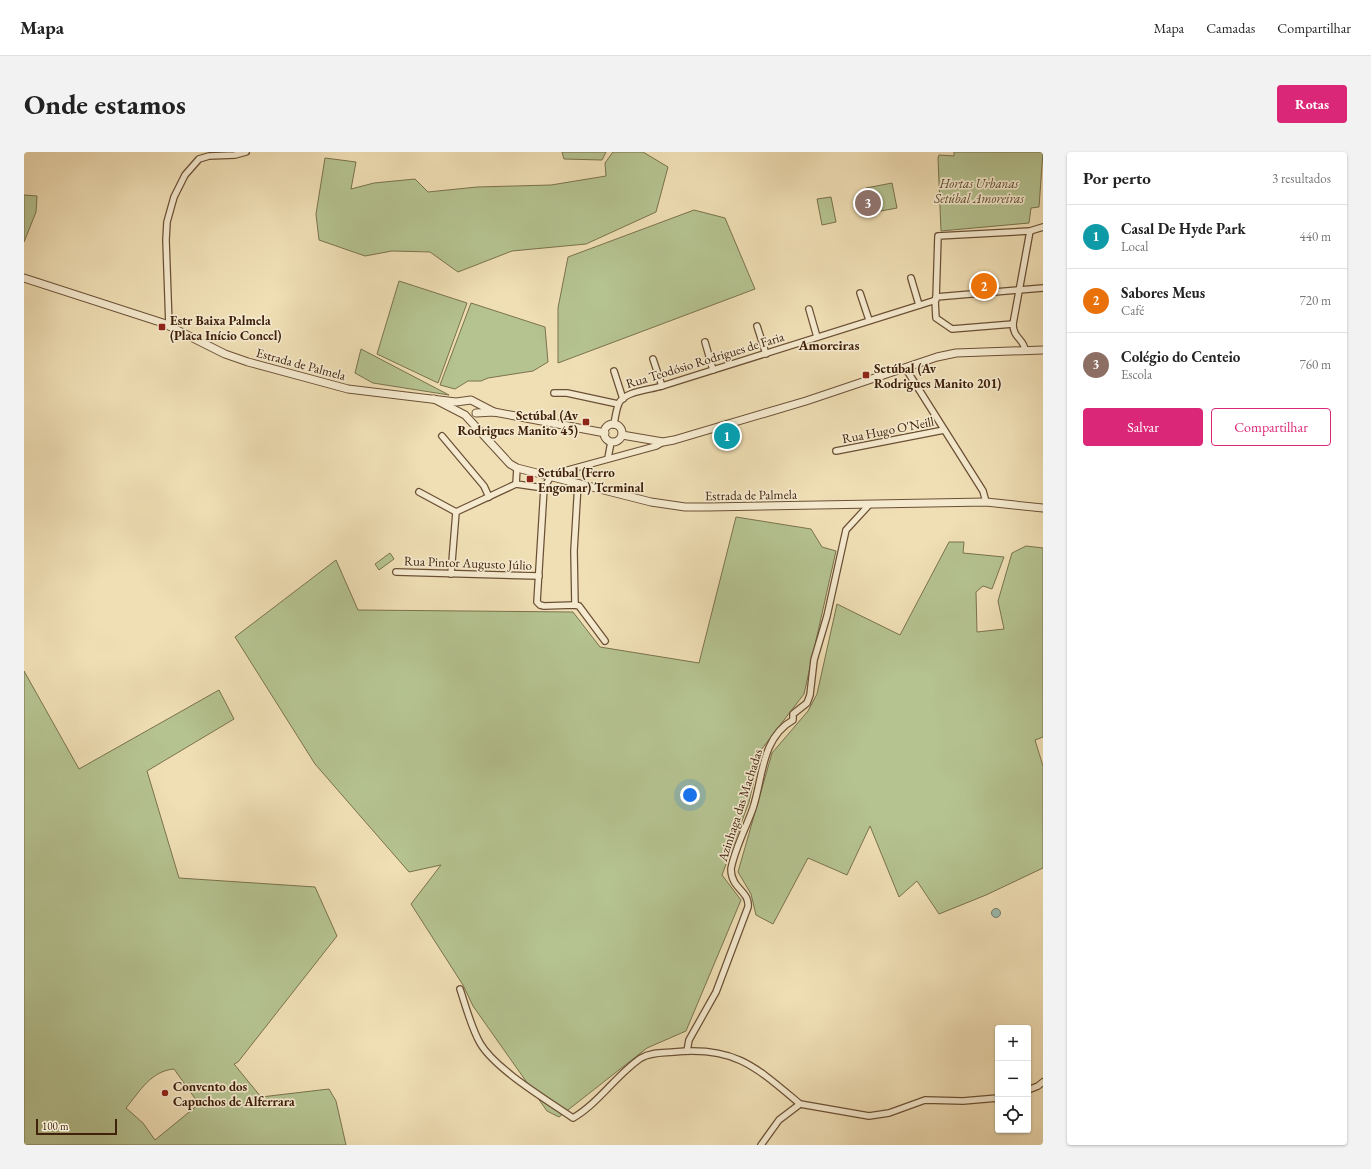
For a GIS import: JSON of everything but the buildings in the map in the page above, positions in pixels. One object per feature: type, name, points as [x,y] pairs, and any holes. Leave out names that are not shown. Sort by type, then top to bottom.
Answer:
[{"type":"street","points":[[169,326],[166,222],[179,186],[191,167],[203,157],[235,155],[246,152]]},
{"type":"street","points":[[1012,324],[952,329],[936,318],[938,236],[1030,231],[1043,227]]},
{"type":"street","points":[[1025,350],[1024,345],[1014,334],[1012,324],[1030,231]]},
{"type":"street","name":"Estrada de Palmela","points":[[24,278],[169,326],[225,354],[248,362],[348,389],[456,402],[466,400]]},
{"type":"street","points":[[911,278],[919,305]]},
{"type":"street","name":"Rua Teodósio Rodrigues de Faria","points":[[614,425],[618,404],[622,398],[629,395],[766,354],[936,299],[1019,289],[1043,288]]},
{"type":"street","points":[[860,293],[869,320]]},
{"type":"street","points":[[808,309],[817,337]]},
{"type":"street","points":[[757,326],[766,354]]},
{"type":"street","points":[[705,342],[713,370]]},
{"type":"street","points":[[605,641],[584,611],[575,605],[544,606],[537,602],[544,488],[551,476],[806,401],[906,369],[937,357],[956,353],[1043,350]]},
{"type":"street","points":[[653,359],[662,386]]},
{"type":"street","points":[[906,369],[983,491],[986,502]]},
{"type":"street","points":[[614,371],[622,398]]},
{"type":"street","points":[[554,393],[567,393],[618,404]]},
{"type":"street","name":"Estrada de Palmela","points":[[434,399],[464,415],[510,464],[517,468],[651,502],[685,507],[986,502],[1043,508]]},
{"type":"street","points":[[494,412],[471,400],[466,400],[461,406],[464,415],[471,416],[494,412],[605,433]]},
{"type":"street","points":[[476,402],[478,406],[476,414]]},
{"type":"street","name":"Estrada de Palmela","points":[[476,414],[480,431]]},
{"type":"street","points":[[614,425],[621,429],[622,435],[617,441],[611,442],[606,438],[605,433],[609,426],[614,425]]},
{"type":"street","name":"Rua Hugo O'Neill","points":[[836,451],[944,430]]},
{"type":"street","points":[[622,435],[663,442]]},
{"type":"street","points":[[442,436],[484,486],[489,497]]},
{"type":"street","points":[[608,458],[611,442]]},
{"type":"street","points":[[516,484],[517,468]]},
{"type":"street","points":[[456,512],[516,484],[544,488]]},
{"type":"street","points":[[575,605],[574,551],[578,484]]},
{"type":"street","points":[[419,492],[456,512]]},
{"type":"street","name":"Azinhaga das Machadas","points":[[687,1051],[689,1040],[716,992],[748,907],[747,897],[732,880],[731,869],[754,806],[762,766],[770,746],[786,724],[793,720],[793,714],[807,703],[810,695],[814,660],[827,616],[846,530],[869,505]]},
{"type":"street","points":[[451,574],[456,512]]},
{"type":"street","name":"Rua Pintor Augusto Júlio","points":[[396,572],[539,576]]},
{"type":"street","points":[[460,989],[476,1036],[487,1054],[503,1068],[573,1118],[589,1106],[641,1059],[653,1054],[687,1051],[714,1051],[742,1060],[760,1071],[800,1104],[869,1116],[889,1113],[925,1100],[970,1101],[995,1098]]},
{"type":"street","points":[[1031,1089],[1043,1082]]},
{"type":"street","points":[[761,1145],[779,1120],[800,1104]]},
{"type":"green space","points":[[562,152],[606,152],[602,160],[564,159]]},
{"type":"green space","points":[[613,152],[643,152],[668,167],[656,212],[586,244],[512,251],[458,272],[430,252],[392,251],[365,256],[319,240],[316,214],[325,158],[356,162],[351,189],[374,183],[415,179],[428,192],[477,187],[551,185],[606,176],[605,163]]},
{"type":"green space","name":"Hortas Urbanas Setúbal Amoreiras","points":[[954,152],[1043,152],[1039,207],[1031,208],[1029,223],[941,231],[938,158],[939,155],[954,156]]},
{"type":"green space","points":[[892,183],[897,208],[870,213],[866,188]]},
{"type":"green space","points":[[24,195],[37,196],[36,212],[24,242]]},
{"type":"green space","points":[[831,197],[836,222],[822,225],[817,199]]},
{"type":"green space","points":[[694,210],[725,218],[755,289],[558,363],[558,308],[568,257]]},
{"type":"green space","points":[[399,281],[467,303],[438,383],[377,354]]},
{"type":"green space","points":[[471,303],[545,327],[548,362],[533,371],[488,378],[481,381],[468,381],[455,389],[440,385]]},
{"type":"green space","points":[[361,349],[449,395],[373,383],[355,373]]},
{"type":"green space","points":[[736,517],[811,529],[822,547],[836,551],[804,694],[761,750],[749,802],[722,875],[741,900],[686,1031],[647,1048],[559,1117],[547,1111],[473,1006],[463,985],[411,904],[441,865],[409,872],[315,764],[235,637],[336,560],[358,610],[573,612],[600,647],[699,663]]},
{"type":"green space","points":[[949,542],[964,542],[963,553],[1004,557],[992,589],[983,586],[976,592],[977,632],[1004,629],[998,601],[1012,553],[1026,546],[1043,548],[1043,737],[1035,740],[1043,766],[1043,868],[986,895],[939,914],[917,881],[899,897],[870,826],[847,875],[808,858],[773,924],[756,915],[751,894],[738,872],[772,753],[808,711],[817,694],[837,604],[900,635]]},
{"type":"green space","points":[[390,553],[394,559],[379,570],[375,564]]},
{"type":"green space","points":[[24,671],[79,769],[219,690],[234,719],[147,771],[179,878],[315,887],[337,936],[238,1062],[234,1064],[261,1097],[329,1089],[336,1101],[346,1145],[24,1145]],"holes":[[[174,1069],[199,1104],[155,1140],[143,1123],[126,1108],[152,1078]]]},
{"type":"water","points":[[994,909],[998,909],[1000,913],[998,917],[994,917],[992,915],[992,911]]},
{"type":"place","name":"Colégio do Centeio","points":[[868,203]]},
{"type":"place","name":"Sabores Meus","points":[[984,286]]},
{"type":"place","name":"Estr Baixa Palmela (Placa Início Concel)","points":[[162,327]]},
{"type":"place","name":"Setúbal (Av Rodrigues Manito 201)","points":[[866,375]]},
{"type":"place","name":"Setúbal (Av Rodrigues Manito 45)","points":[[586,422]]},
{"type":"place","name":"Casal De Hyde Park","points":[[727,436]]},
{"type":"place","name":"Setúbal (Ferro Engomar) Terminal","points":[[530,479]]},
{"type":"place","name":"Convento dos Capuchos de Alferrara","points":[[165,1093]]},
{"type":"district","name":"Amoreiras","points":[[829,345]]}]
